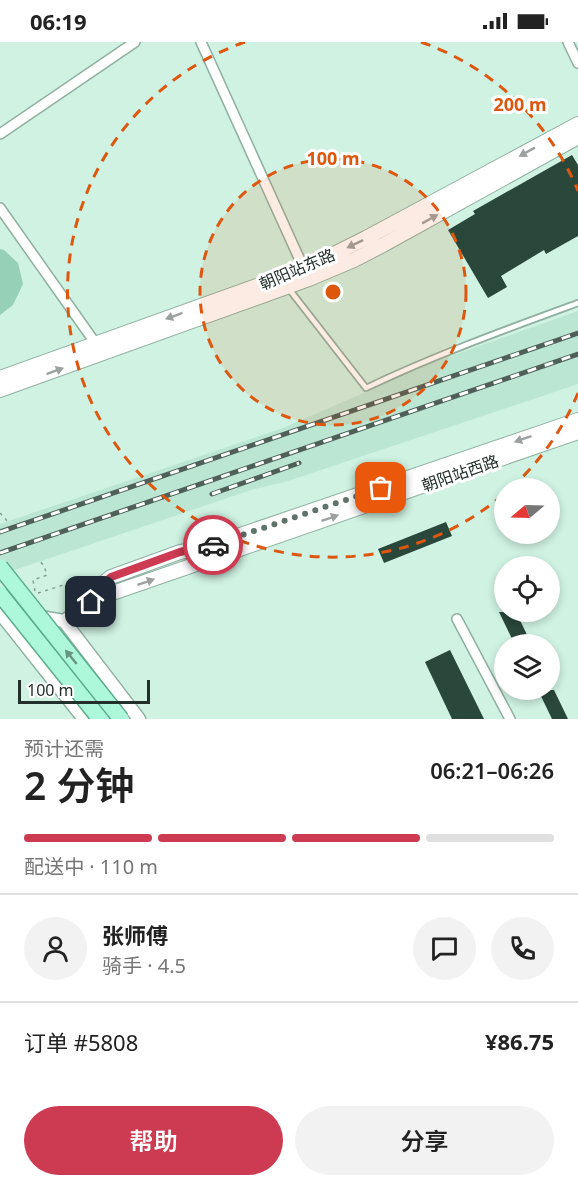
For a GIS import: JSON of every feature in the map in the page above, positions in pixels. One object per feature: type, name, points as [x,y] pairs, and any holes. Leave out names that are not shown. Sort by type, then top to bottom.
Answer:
[{"type":"main road","name":"朝阳站东路","points":[[0,378],[304,269],[578,124]]},
{"type":"main road","name":"朝阳站东路","points":[[0,390],[288,287],[354,260],[578,137]]},
{"type":"main road","name":"朝阳站西路","points":[[86,606],[111,577],[180,552],[205,548],[578,420]]},
{"type":"main road","name":"朝阳站西路","points":[[86,606],[101,597],[578,432]]},
{"type":"main road","points":[[0,567],[121,719]]},
{"type":"main road","points":[[0,594],[100,719]]},
{"type":"street","points":[[0,134],[135,42]]},
{"type":"street","points":[[201,42],[304,269]]},
{"type":"street","points":[[568,42],[578,63]]},
{"type":"street","points":[[0,208],[96,344]]},
{"type":"street","points":[[0,612],[64,621],[86,606]]},
{"type":"street","points":[[0,612],[84,719]]},
{"type":"street","points":[[457,619],[510,719]]},
{"type":"street","points":[[64,621],[139,719]]},
{"type":"lane","points":[[288,287],[366,388],[471,342],[578,303]]},
{"type":"path","points":[[0,513],[9,523]]},
{"type":"path","points":[[39,560],[47,575],[33,580],[36,594],[70,582],[86,606]]},
{"type":"shaded area","points":[[0,249],[18,263],[23,284],[13,305],[0,315]]},
{"type":"shaded area","points":[[578,311],[578,384],[288,481],[251,490],[0,575],[0,524],[283,428],[437,361]]},
{"type":"building","points":[[572,155],[578,165],[578,236],[546,254],[544,250],[501,276],[507,287],[488,298],[448,230],[475,214],[473,211]]},
{"type":"building","points":[[446,522],[452,536],[384,563],[378,549]]},
{"type":"building","points":[[504,622],[521,622],[527,634],[510,634]]},
{"type":"building","points":[[450,650],[484,719],[452,719],[425,662]]},
{"type":"building","points":[[543,700],[559,700],[568,719],[552,719]]},
{"type":"railway","points":[[0,532],[578,333]]},
{"type":"railway","points":[[0,553],[578,354]]},
{"type":"railway","points":[[212,494],[299,463]]},
{"type":"way so far","points":[[213,545],[381,488]]},
{"type":"route","points":[[91,602],[111,577],[180,552],[213,545]]}]
